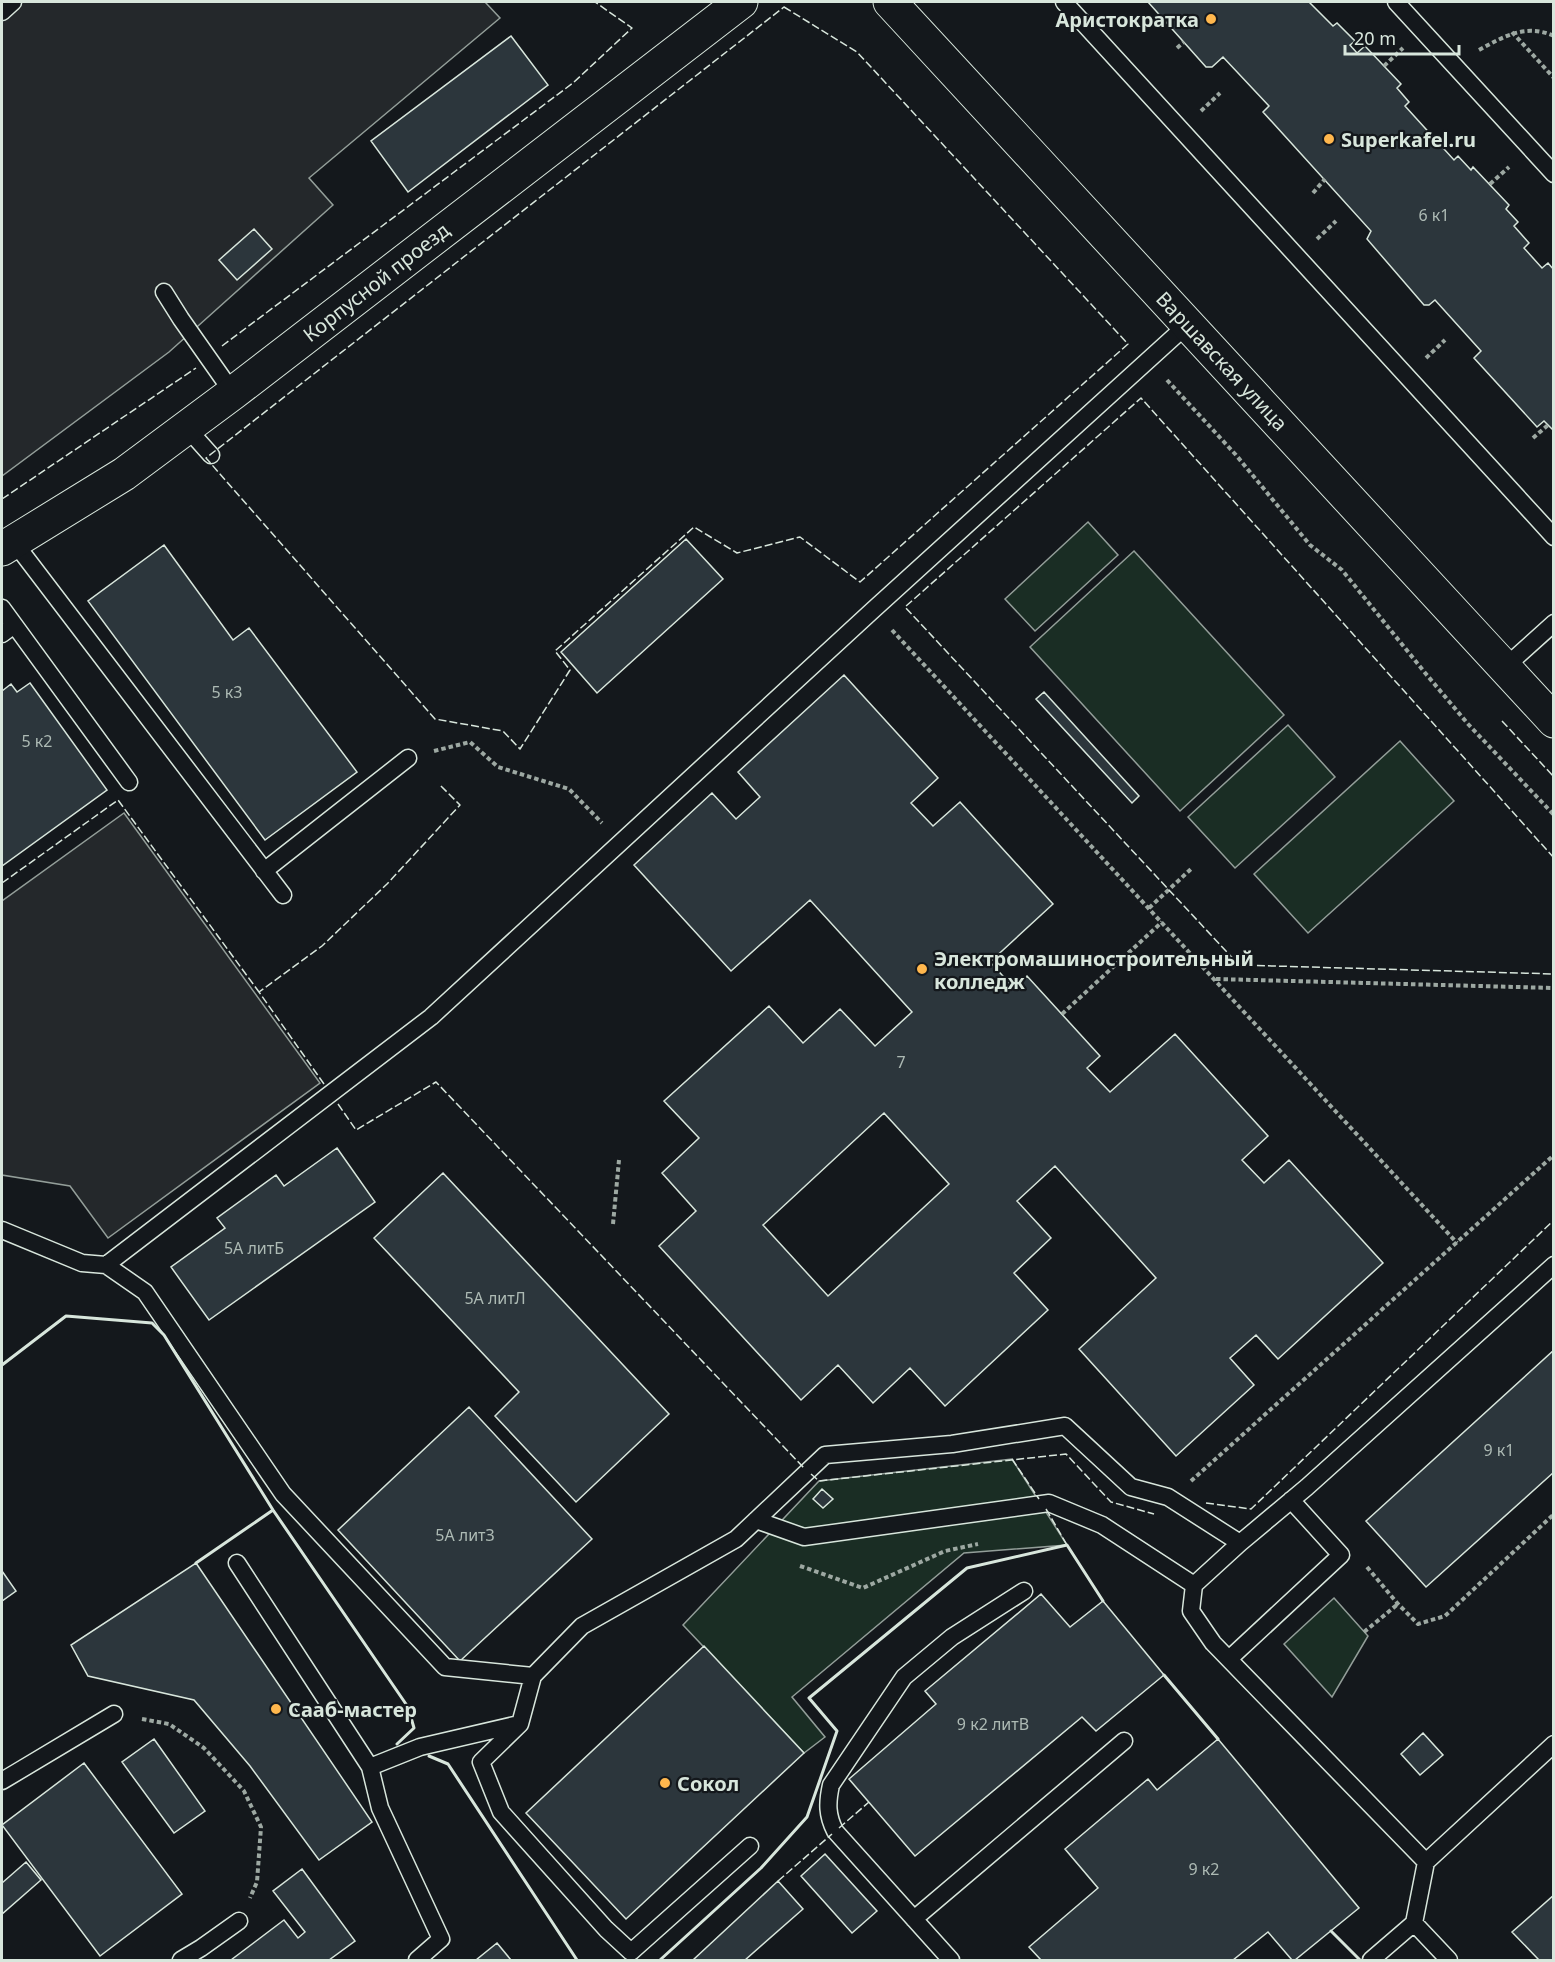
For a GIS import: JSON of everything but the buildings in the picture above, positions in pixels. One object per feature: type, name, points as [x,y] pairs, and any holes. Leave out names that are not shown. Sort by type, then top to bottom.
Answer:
[{"type":"street","name":"Корпусной проезд","points":[[8,546],[124,474],[233,393],[741,2]]},
{"type":"street","name":"Варшавская улица","points":[[890,2],[1554,721]]},
{"type":"lane","points":[[2,12],[13,2]]},
{"type":"lane","points":[[1064,2],[1554,537]]},
{"type":"lane","points":[[1396,2],[1554,174]]},
{"type":"lane","points":[[164,292],[233,393]]},
{"type":"lane","points":[[106,1265],[431,1017],[1188,324]]},
{"type":"lane","points":[[186,427],[211,455]]},
{"type":"lane","points":[[8,546],[283,895]]},
{"type":"lane","points":[[2,608],[8,629],[129,782]]},
{"type":"lane","points":[[1504,668],[1554,622]]},
{"type":"lane","points":[[264,871],[408,758]]},
{"type":"lane","points":[[2,1230],[82,1263],[106,1265],[145,1292],[283,1494],[446,1667],[533,1676]]},
{"type":"lane","points":[[1426,1862],[1213,1643],[1191,1611],[1194,1585],[1551,1272]]},
{"type":"lane","points":[[750,1846],[631,1952],[606,1929],[501,1812],[481,1762],[520,1724],[533,1676],[582,1626],[736,1539],[825,1455],[952,1444],[1065,1426],[1131,1487],[1171,1499],[1240,1543]]},
{"type":"lane","points":[[1229,1659],[1341,1555],[1292,1500]]},
{"type":"lane","points":[[756,1520],[804,1537],[1049,1503],[1102,1525],[1194,1585]]},
{"type":"lane","points":[[237,1563],[370,1767],[380,1808],[441,1939],[417,1960]]},
{"type":"lane","points":[[951,1960],[835,1831],[829,1819],[827,1802],[831,1785],[904,1677],[952,1637],[1024,1591]]},
{"type":"lane","points":[[2,1781],[114,1714]]},
{"type":"lane","points":[[370,1767],[420,1747],[520,1724]]},
{"type":"lane","points":[[915,1919],[1124,1741]]},
{"type":"lane","points":[[1371,1960],[1414,1923],[1426,1862],[1554,1744]]},
{"type":"lane","points":[[181,1960],[239,1921]]},
{"type":"lane","points":[[1414,1923],[1449,1960]]},
{"type":"path","points":[[1512,33],[1554,78]]},
{"type":"path","points":[[1177,48],[1184,42]]},
{"type":"path","points":[[1384,66],[1403,47]]},
{"type":"path","points":[[1490,184],[1509,167]]},
{"type":"path","points":[[1313,193],[1325,179]]},
{"type":"path","points":[[1149,360],[1236,455],[1310,545],[1342,570],[1468,724],[1554,815]]},
{"type":"path","points":[[1533,438],[1548,425]]},
{"type":"path","points":[[873,610],[1457,1242]]},
{"type":"path","points":[[408,758],[470,742],[498,767],[569,789],[621,842]]},
{"type":"path","points":[[1149,908],[1191,869]]},
{"type":"path","points":[[1062,1014],[1162,922]]},
{"type":"path","points":[[1215,979],[1554,988]]},
{"type":"path","points":[[1171,1499],[1554,1155]]},
{"type":"path","points":[[613,1224],[619,1161]]},
{"type":"path","points":[[1362,1558],[1398,1604],[1418,1624],[1445,1616],[1554,1514]]},
{"type":"path","points":[[797,1565],[863,1588],[945,1551],[979,1544]]},
{"type":"path","points":[[1364,1632],[1398,1604]]},
{"type":"path","points":[[114,1714],[170,1724],[204,1748],[244,1791],[261,1827],[257,1882],[239,1921]]},
{"type":"green space","points":[[1088,522],[1118,555],[1035,631],[1005,599]]},
{"type":"green space","points":[[1134,551],[1284,715],[1180,811],[1030,647]]},
{"type":"green space","points":[[1288,725],[1335,777],[1235,868],[1188,817]]},
{"type":"green space","points":[[1400,741],[1454,801],[1308,933],[1254,874]]},
{"type":"green space","points":[[1012,1459],[1067,1545],[964,1553],[792,1697],[825,1737],[804,1753],[683,1625],[819,1481]]},
{"type":"green space","points":[[1334,1598],[1368,1636],[1332,1697],[1284,1644]]},
{"type":"shaded area","points":[[2,2],[485,2],[500,18],[309,178],[333,205],[169,352],[2,476]]},
{"type":"shaded area","points":[[124,813],[320,1083],[108,1238],[70,1186],[2,1175],[2,901]]},
{"type":"fence","points":[[222,346],[573,83],[632,28],[595,2]]},
{"type":"fence","points":[[784,7],[857,52],[1128,344],[860,582],[800,537],[737,553],[694,527],[555,651],[570,670],[520,749],[503,731],[435,719],[206,458],[784,7]]},
{"type":"fence","points":[[2,499],[196,368]]},
{"type":"fence","points":[[1554,858],[1141,398],[905,607],[1239,965],[1554,974]]},
{"type":"fence","points":[[1502,721],[1554,777]]},
{"type":"fence","points":[[324,1084],[259,992],[322,946],[387,884],[460,805],[439,784]]},
{"type":"fence","points":[[2,883],[118,800],[259,992]]},
{"type":"fence","points":[[338,1104],[356,1130],[436,1082],[804,1468]]},
{"type":"fence","points":[[1206,1503],[1251,1509],[1554,1220]]},
{"type":"fence","points":[[811,1474],[819,1481],[1066,1454],[1111,1502],[1154,1514]]},
{"type":"fence","points":[[1012,1459],[1039,1499]]},
{"type":"fence","points":[[1046,1509],[1067,1545]]},
{"type":"fence","points":[[839,1828],[869,1802]]},
{"type":"fence","points":[[778,1881],[832,1834]]},
{"type":"wall","points":[[2,1365],[66,1316],[152,1323],[164,1335],[273,1510],[408,1707],[414,1728],[397,1744]]},
{"type":"wall","points":[[196,1563],[273,1510]]},
{"type":"wall","points":[[660,1960],[761,1868],[807,1817],[837,1731],[809,1698],[967,1568],[1067,1545],[1103,1601]]},
{"type":"wall","points":[[1164,1675],[1218,1739]]},
{"type":"wall","points":[[429,1756],[448,1764],[577,1960]]},
{"type":"wall","points":[[1331,1931],[1360,1960]]},
{"type":"place","name":"Аристократка","points":[[1211,19]]},
{"type":"place","name":"Superkafel.ru","points":[[1329,139]]},
{"type":"place","name":"Электромашиностроительный колледж","points":[[922,969]]},
{"type":"place","name":"Сааб-мастер","points":[[276,1709]]},
{"type":"place","name":"Сокол","points":[[665,1783]]}]
